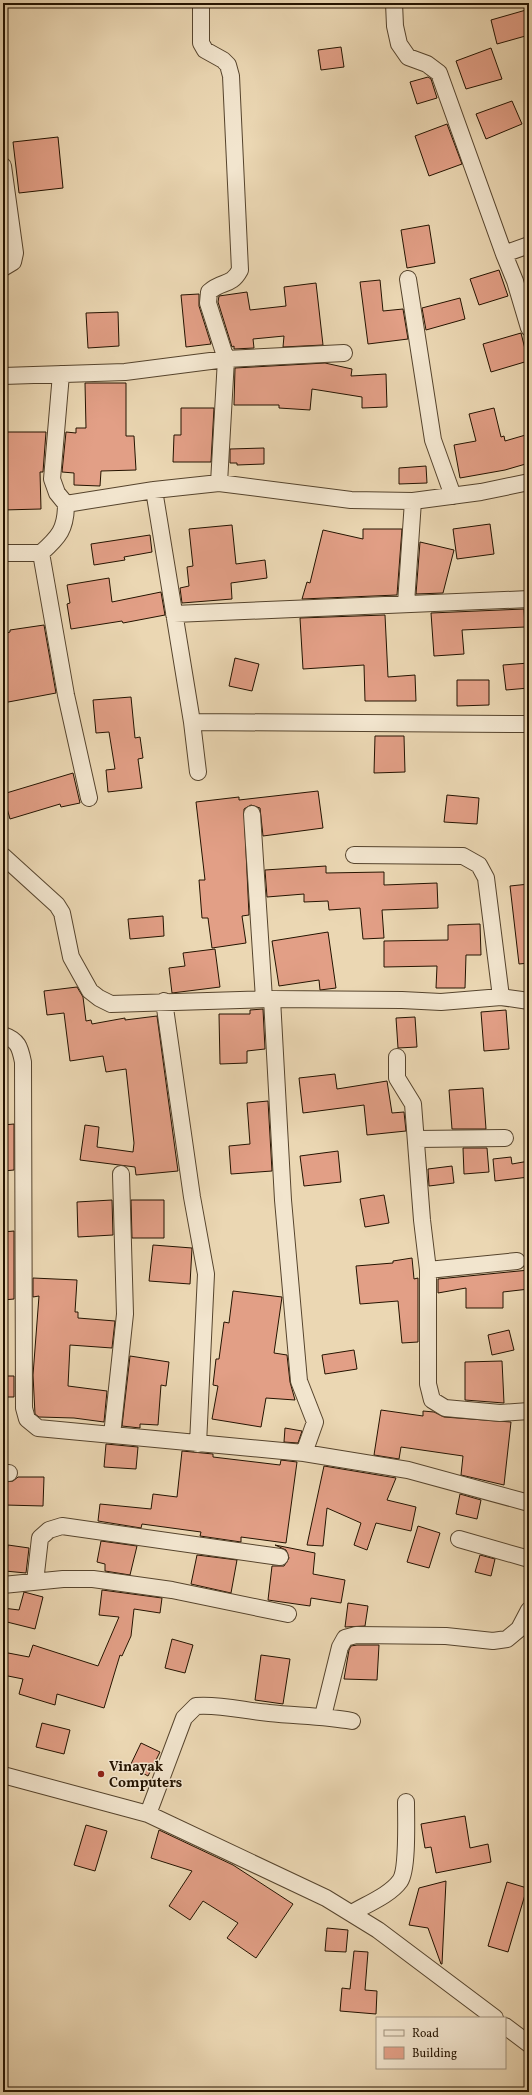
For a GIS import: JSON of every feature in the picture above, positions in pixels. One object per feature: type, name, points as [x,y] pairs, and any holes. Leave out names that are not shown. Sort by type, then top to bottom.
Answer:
[{"type":"street","points":[[201,3],[201,43],[205,50],[223,60],[228,65],[231,76],[240,270],[236,278],[229,283],[217,285],[209,292],[208,303],[226,359],[219,483]]},
{"type":"street","points":[[394,3],[395,26],[399,44],[408,57],[427,64],[439,73],[515,281],[529,328]]},
{"type":"street","points":[[3,166],[15,253],[13,262],[3,268]]},
{"type":"street","points":[[504,254],[529,245]]},
{"type":"street","points":[[408,279],[433,440],[453,496]]},
{"type":"street","points":[[3,376],[125,372],[226,359],[344,353]]},
{"type":"street","points":[[3,552],[41,553],[56,539],[63,529],[66,517],[66,504],[57,493],[52,479],[61,374]]},
{"type":"street","points":[[66,504],[154,490],[219,483],[351,500],[413,501],[453,496],[529,482]]},
{"type":"street","points":[[154,490],[192,722],[198,772]]},
{"type":"street","points":[[406,603],[413,501]]},
{"type":"street","points":[[41,553],[66,695],[89,798]]},
{"type":"street","points":[[174,614],[529,599]]},
{"type":"street","points":[[192,722],[529,724]]},
{"type":"street","points":[[252,814],[299,1381],[315,1422],[304,1453]]},
{"type":"street","points":[[354,855],[464,856],[479,864],[486,878],[501,997]]},
{"type":"street","points":[[3,856],[57,905],[62,913],[71,957],[90,991],[99,998],[111,1004],[268,999],[402,1000],[441,1002],[501,997],[529,1001]]},
{"type":"street","points":[[164,1002],[192,1197],[206,1274],[198,1444]]},
{"type":"street","points":[[3,1035],[14,1039],[21,1048],[23,1062],[24,1408],[27,1419],[38,1428],[304,1453],[408,1470],[529,1504]]},
{"type":"street","points":[[397,1057],[397,1078],[413,1104],[422,1220],[428,1270],[428,1384],[432,1400],[445,1408],[500,1413],[529,1411]]},
{"type":"street","points":[[416,1139],[505,1138]]},
{"type":"street","points":[[112,1435],[125,1314],[122,1174]]},
{"type":"street","points":[[428,1270],[517,1261]]},
{"type":"street","points":[[35,1582],[40,1538],[49,1530],[62,1526],[280,1557]]},
{"type":"street","points":[[459,1539],[529,1559]]},
{"type":"street","points":[[3,1585],[63,1579],[106,1581],[172,1590],[288,1614]]},
{"type":"street","points":[[323,1716],[340,1648],[345,1638],[356,1635],[446,1636],[493,1642],[507,1639],[519,1629],[529,1610]]},
{"type":"street","points":[[148,1814],[184,1718],[196,1706],[211,1705],[268,1713],[323,1716],[352,1721]]},
{"type":"street","points":[[3,1775],[148,1814],[326,1898],[378,1930],[494,2017]]},
{"type":"street","points":[[352,1913],[393,1889],[401,1880],[405,1868],[406,1802]]},
{"type":"street","points":[[506,2027],[529,2044]]},
{"type":"building","points":[[526,10],[529,22],[529,35],[497,44],[491,20]]},
{"type":"building","points":[[341,47],[344,67],[321,70],[318,50]]},
{"type":"building","points":[[491,48],[502,79],[466,89],[456,61]]},
{"type":"building","points":[[428,77],[431,79],[437,98],[417,104],[410,82]]},
{"type":"building","points":[[512,101],[522,124],[486,139],[476,114]]},
{"type":"building","points":[[447,124],[462,164],[429,176],[415,136]]},
{"type":"building","points":[[58,137],[63,188],[19,193],[13,142]]},
{"type":"building","points":[[429,225],[435,263],[407,268],[401,230]]},
{"type":"building","points":[[499,270],[508,296],[479,305],[470,279]]},
{"type":"building","points":[[380,280],[383,311],[403,309],[408,339],[368,344],[360,282]]},
{"type":"building","points":[[316,283],[323,345],[283,347],[284,336],[253,339],[254,348],[234,349],[234,346],[232,347],[218,302],[219,296],[247,292],[250,310],[286,306],[284,287]]},
{"type":"building","points":[[199,294],[199,306],[211,344],[186,347],[181,295]]},
{"type":"building","points":[[460,298],[465,319],[426,330],[422,308]]},
{"type":"building","points":[[118,312],[119,346],[88,348],[86,313]]},
{"type":"building","points":[[521,333],[528,361],[491,372],[483,344]]},
{"type":"building","points":[[325,363],[352,369],[351,376],[386,374],[387,407],[362,408],[362,397],[312,389],[310,410],[279,408],[279,405],[234,405],[235,368]]},
{"type":"building","points":[[85,383],[126,383],[126,436],[134,436],[136,470],[101,471],[100,486],[74,485],[74,473],[62,472],[66,432],[76,433],[76,428],[86,428]]},
{"type":"building","points":[[181,408],[214,408],[211,462],[173,462],[174,435],[181,435]]},
{"type":"building","points":[[494,408],[501,437],[504,436],[505,441],[529,434],[529,463],[505,470],[460,478],[454,445],[476,441],[469,414]]},
{"type":"building","points":[[3,432],[46,432],[43,472],[40,472],[41,509],[3,510]]},
{"type":"building","points":[[264,448],[264,464],[237,465],[237,463],[230,463],[230,449]]},
{"type":"building","points":[[426,466],[427,483],[399,484],[399,468]]},
{"type":"building","points":[[490,524],[494,554],[457,559],[453,529]]},
{"type":"building","points":[[232,525],[236,564],[265,560],[267,578],[231,583],[232,599],[182,603],[180,588],[189,586],[187,567],[193,566],[189,529]]},
{"type":"building","points":[[363,529],[402,529],[397,595],[302,599],[307,582],[310,583],[323,530],[363,539]]},
{"type":"building","points":[[150,535],[152,552],[124,557],[125,560],[94,565],[91,544]]},
{"type":"building","points":[[420,542],[454,550],[443,593],[416,594]]},
{"type":"building","points":[[109,578],[112,602],[161,592],[165,615],[123,623],[122,621],[71,629],[67,604],[70,603],[67,585]]},
{"type":"building","points":[[524,609],[525,627],[462,630],[464,654],[434,656],[431,613]]},
{"type":"building","points":[[385,615],[388,677],[415,675],[416,701],[365,701],[364,665],[303,669],[300,618]]},
{"type":"building","points":[[44,625],[56,693],[3,703],[3,634],[10,632],[10,630]]},
{"type":"building","points":[[235,658],[259,664],[252,691],[229,686]]},
{"type":"building","points":[[529,663],[529,688],[506,690],[503,665]]},
{"type":"building","points":[[457,680],[489,680],[489,705],[457,706]]},
{"type":"building","points":[[131,697],[135,738],[140,737],[143,758],[138,759],[142,788],[108,792],[106,770],[115,769],[109,732],[96,733],[93,700]]},
{"type":"building","points":[[375,736],[404,736],[405,772],[374,773]]},
{"type":"building","points":[[73,773],[80,803],[61,807],[60,804],[10,819],[3,794]]},
{"type":"building","points":[[318,791],[323,828],[263,836],[260,808],[251,805],[244,809],[249,915],[242,916],[246,943],[212,948],[208,918],[202,918],[199,880],[205,880],[196,802],[239,797],[239,800]]},
{"type":"building","points":[[447,795],[479,798],[477,824],[444,822]]},
{"type":"building","points":[[326,866],[326,873],[384,872],[384,885],[437,883],[438,908],[382,910],[384,938],[363,939],[360,908],[329,910],[328,901],[304,902],[304,894],[267,897],[265,870]]},
{"type":"building","points":[[529,884],[529,963],[519,964],[510,886]]},
{"type":"building","points":[[163,916],[164,936],[130,939],[128,919]]},
{"type":"building","points":[[480,924],[481,955],[466,955],[465,988],[436,988],[437,966],[384,967],[384,941],[448,940],[448,925]]},
{"type":"building","points":[[328,932],[336,988],[320,990],[319,980],[279,986],[272,941]]},
{"type":"building","points":[[215,949],[220,987],[172,993],[169,968],[185,966],[183,953]]},
{"type":"building","points":[[77,987],[83,997],[86,1021],[91,1020],[92,1024],[125,1018],[125,1020],[157,1016],[178,1171],[136,1175],[135,1167],[80,1160],[85,1125],[99,1127],[97,1147],[133,1152],[134,1143],[126,1069],[106,1072],[103,1056],[70,1061],[64,1013],[47,1015],[44,991]]},
{"type":"building","points":[[263,1009],[265,1049],[247,1051],[247,1063],[220,1064],[219,1014],[250,1014],[250,1010]]},
{"type":"building","points":[[506,1010],[509,1049],[484,1051],[481,1012]]},
{"type":"building","points":[[415,1017],[417,1047],[398,1048],[396,1018]]},
{"type":"building","points":[[335,1074],[337,1089],[387,1081],[392,1113],[404,1112],[406,1131],[367,1135],[364,1105],[303,1113],[299,1078]]},
{"type":"building","points":[[483,1088],[486,1129],[452,1129],[449,1090]]},
{"type":"building","points":[[268,1101],[272,1171],[231,1174],[229,1146],[250,1144],[247,1103]]},
{"type":"building","points":[[14,1124],[14,1170],[3,1171],[3,1125]]},
{"type":"building","points":[[463,1148],[487,1148],[489,1172],[464,1174]]},
{"type":"building","points":[[338,1151],[341,1182],[304,1186],[300,1156]]},
{"type":"building","points":[[511,1157],[512,1164],[529,1161],[529,1177],[495,1181],[493,1159]]},
{"type":"building","points":[[452,1166],[454,1183],[429,1186],[428,1169]]},
{"type":"building","points":[[384,1195],[389,1223],[365,1227],[360,1199]]},
{"type":"building","points":[[112,1200],[113,1235],[78,1237],[77,1202]]},
{"type":"building","points":[[131,1200],[164,1200],[164,1238],[132,1238]]},
{"type":"building","points":[[14,1231],[14,1299],[3,1300],[3,1232]]},
{"type":"building","points":[[153,1245],[192,1248],[190,1284],[149,1281]]},
{"type":"building","points":[[412,1258],[414,1279],[418,1278],[418,1342],[402,1343],[398,1301],[360,1304],[356,1266],[393,1263],[393,1261]]},
{"type":"building","points":[[529,1270],[529,1289],[503,1292],[503,1308],[466,1308],[466,1288],[438,1293],[438,1279]]},
{"type":"building","points":[[33,1278],[77,1280],[75,1312],[78,1312],[78,1318],[115,1321],[112,1348],[70,1345],[68,1386],[107,1391],[104,1422],[74,1418],[39,1417],[35,1414],[33,1375],[39,1296],[33,1297]]},
{"type":"building","points":[[233,1291],[282,1297],[274,1353],[287,1355],[290,1382],[295,1400],[266,1398],[261,1427],[212,1419],[218,1386],[213,1385],[216,1359],[219,1359],[224,1322],[229,1323]]},
{"type":"building","points":[[509,1330],[514,1350],[492,1355],[488,1335]]},
{"type":"building","points":[[354,1350],[357,1369],[325,1374],[322,1355]]},
{"type":"building","points":[[130,1356],[169,1362],[166,1386],[161,1385],[158,1425],[140,1424],[140,1428],[122,1426]]},
{"type":"building","points":[[502,1361],[504,1403],[465,1400],[465,1362]]},
{"type":"building","points":[[3,1376],[14,1376],[14,1397],[3,1397]]},
{"type":"building","points":[[381,1410],[423,1416],[423,1411],[434,1412],[444,1417],[511,1422],[504,1485],[461,1475],[463,1456],[401,1447],[399,1459],[374,1455]]},
{"type":"building","points":[[285,1428],[302,1431],[298,1443],[284,1442]]},
{"type":"building","points":[[106,1444],[138,1447],[136,1469],[104,1467]]},
{"type":"building","points":[[182,1451],[213,1454],[213,1457],[280,1465],[281,1460],[297,1462],[286,1543],[241,1537],[241,1542],[200,1536],[201,1532],[142,1524],[141,1528],[98,1521],[100,1504],[151,1509],[153,1494],[177,1497]]},
{"type":"building","points":[[324,1466],[396,1478],[387,1500],[416,1507],[411,1531],[376,1523],[367,1550],[354,1545],[361,1523],[327,1508],[323,1546],[307,1545]]},
{"type":"building","points":[[18,1477],[44,1477],[43,1506],[5,1505],[5,1482],[13,1481]]},
{"type":"building","points":[[460,1494],[481,1500],[477,1519],[456,1514]]},
{"type":"building","points":[[418,1526],[440,1533],[429,1568],[407,1562]]},
{"type":"building","points":[[101,1541],[137,1546],[130,1575],[105,1571],[105,1564],[97,1562]]},
{"type":"building","points":[[8,1545],[29,1548],[26,1573],[5,1571]]},
{"type":"building","points":[[275,1545],[315,1553],[313,1574],[345,1580],[341,1603],[311,1598],[310,1606],[268,1600],[272,1566],[284,1566],[289,1558],[286,1550]]},
{"type":"building","points":[[197,1555],[237,1560],[231,1593],[191,1584]]},
{"type":"building","points":[[480,1555],[495,1559],[491,1576],[475,1572]]},
{"type":"building","points":[[102,1590],[162,1598],[160,1613],[134,1609],[131,1636],[122,1656],[120,1655],[104,1708],[57,1694],[55,1705],[19,1694],[23,1679],[3,1675],[3,1652],[29,1657],[33,1645],[98,1666],[119,1617],[99,1615]]},
{"type":"building","points":[[24,1592],[43,1597],[35,1629],[3,1621],[3,1608],[19,1610]]},
{"type":"building","points":[[348,1603],[368,1606],[365,1626],[345,1627]]},
{"type":"building","points":[[172,1639],[193,1645],[185,1673],[165,1668]]},
{"type":"building","points":[[379,1645],[377,1680],[344,1679],[349,1650],[351,1646]]},
{"type":"building","points":[[261,1655],[290,1659],[283,1704],[255,1700]]},
{"type":"building","points":[[42,1723],[70,1730],[64,1754],[36,1747]]},
{"type":"building","points":[[141,1743],[160,1752],[148,1776],[130,1766]]},
{"type":"building","points":[[465,1816],[470,1848],[488,1844],[491,1862],[436,1873],[431,1847],[425,1848],[421,1824]]},
{"type":"building","points":[[86,1825],[107,1831],[95,1871],[74,1865]]},
{"type":"building","points":[[159,1830],[233,1865],[293,1904],[256,1958],[227,1938],[238,1923],[203,1901],[190,1920],[169,1906],[192,1871],[151,1858]]},
{"type":"building","points":[[446,1881],[441,1964],[428,1928],[409,1925],[419,1888]]},
{"type":"building","points":[[507,1882],[527,1888],[508,1952],[488,1946]]},
{"type":"building","points":[[327,1928],[348,1930],[346,1952],[325,1951]]},
{"type":"building","points":[[354,1951],[368,1952],[365,1990],[377,1991],[376,2014],[340,2011],[342,1988],[350,1989]]},
{"type":"place","name":"Vinayak Computers","points":[[101,1774]]}]
